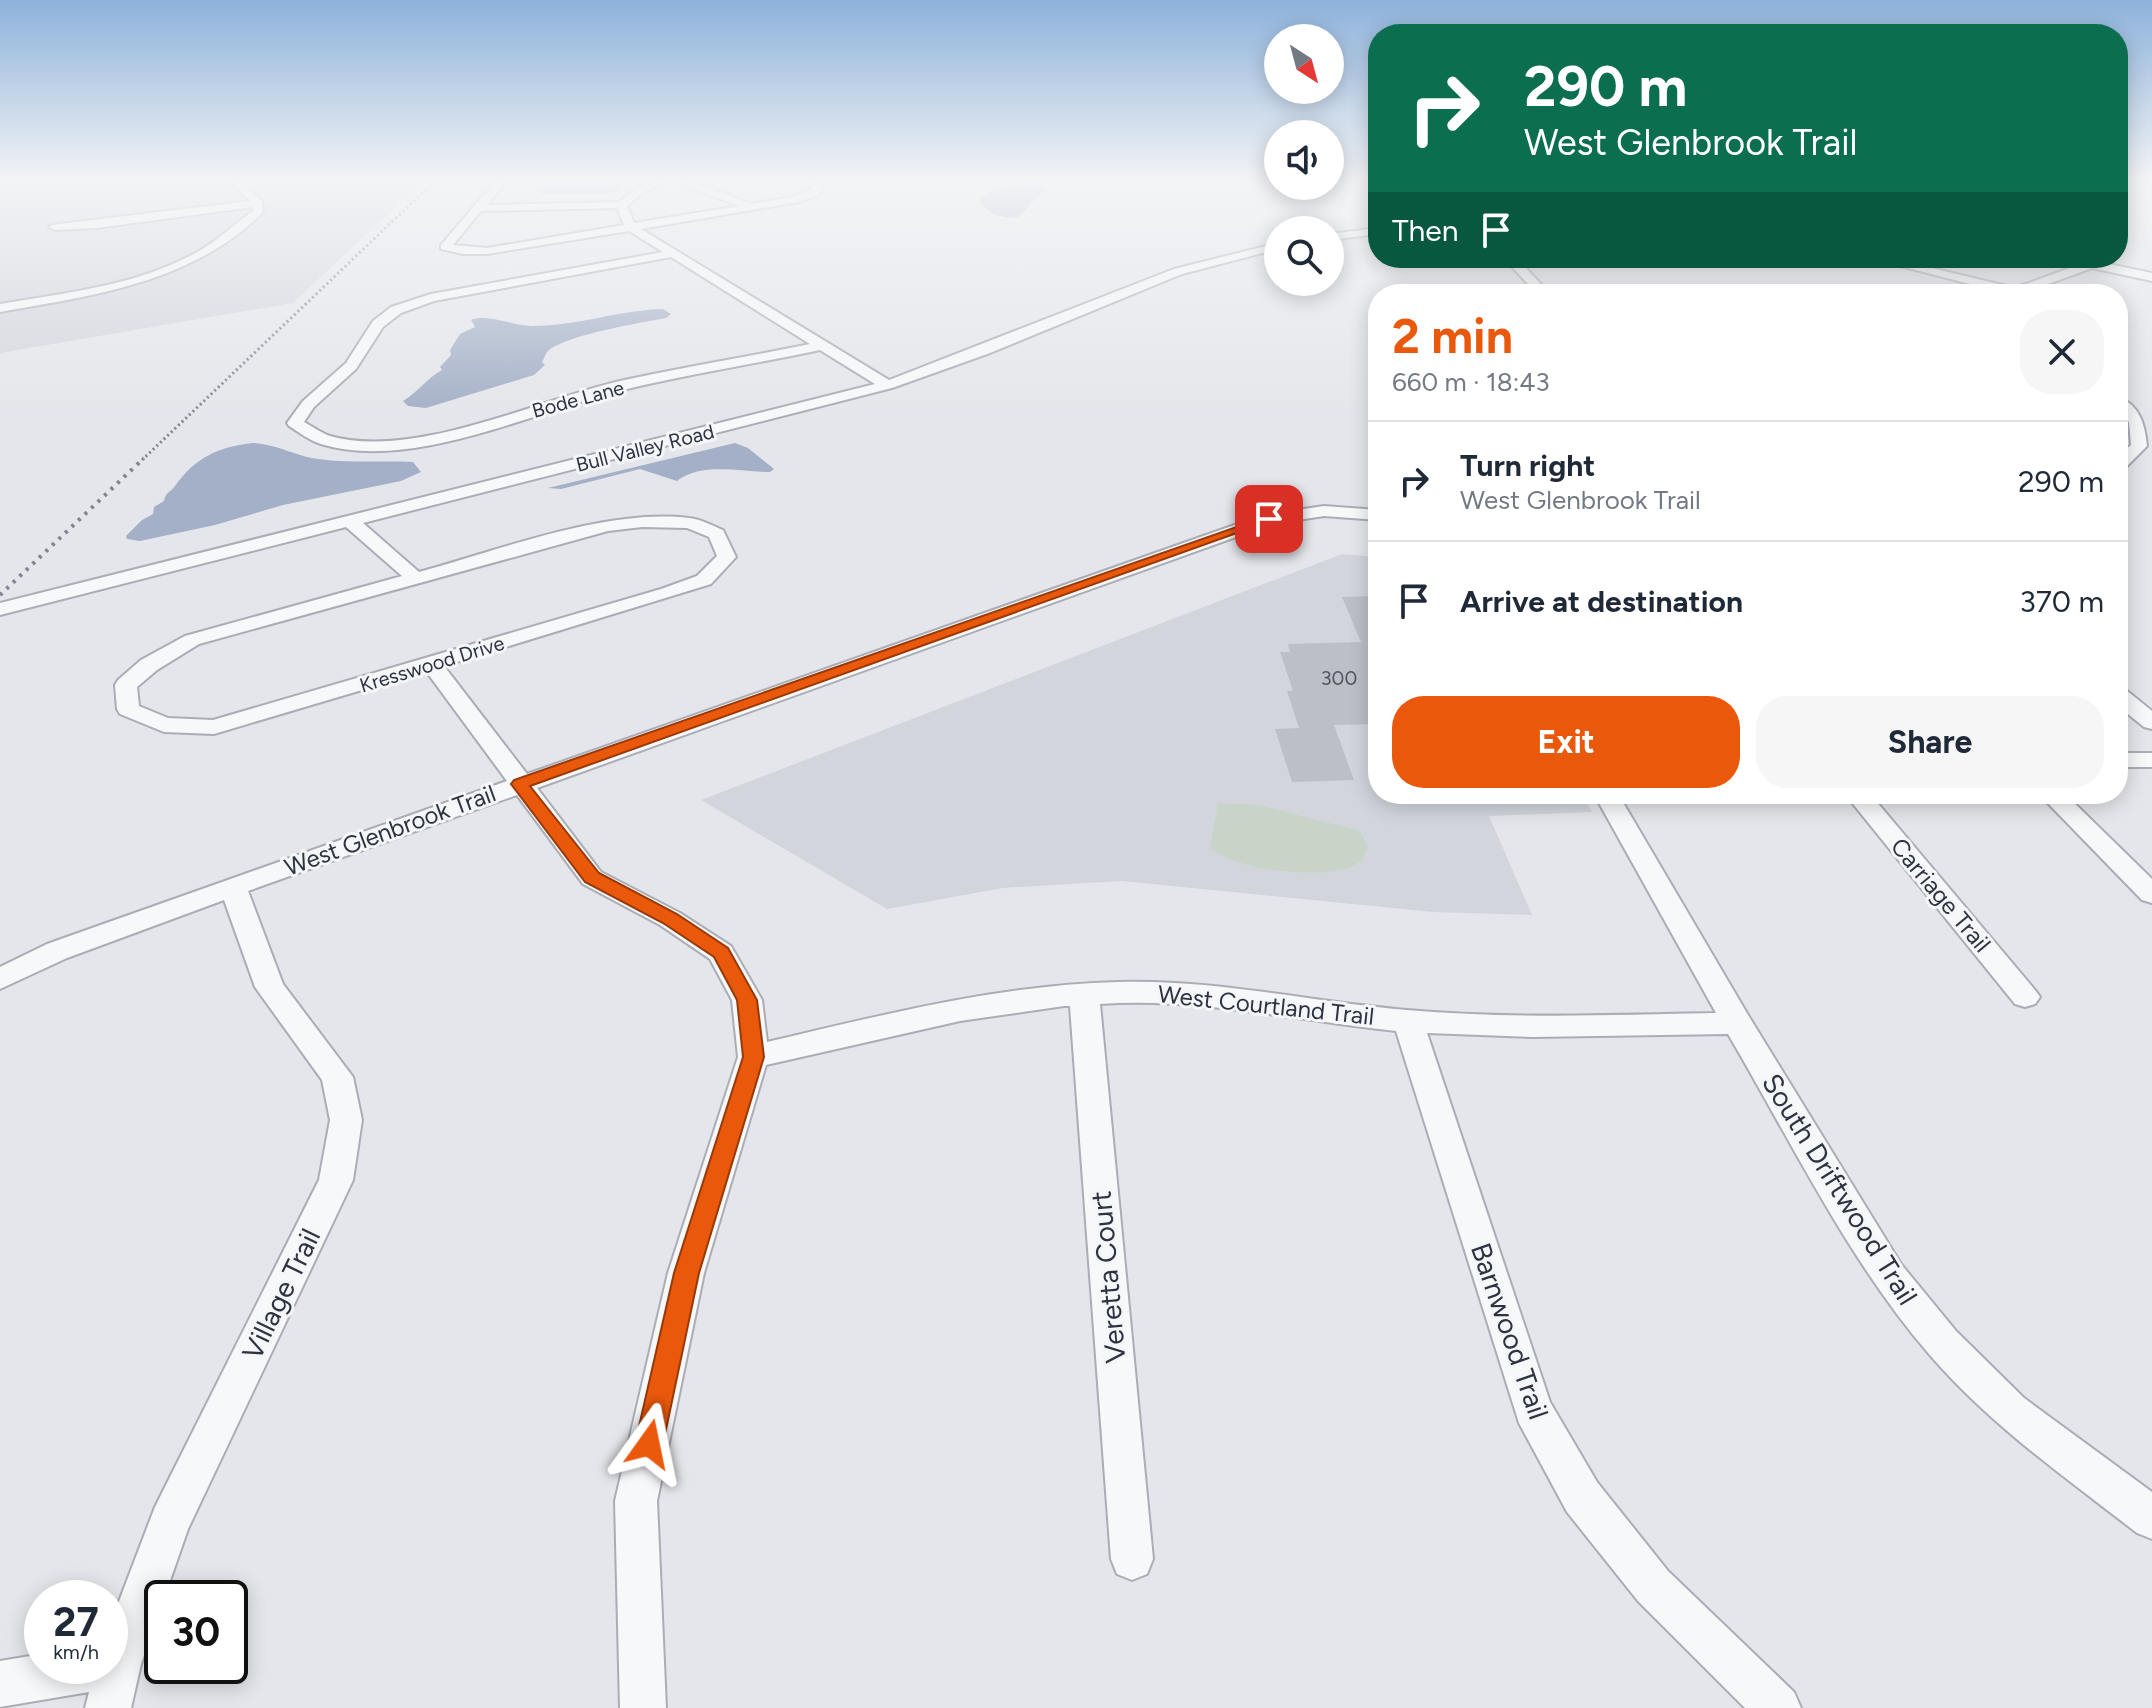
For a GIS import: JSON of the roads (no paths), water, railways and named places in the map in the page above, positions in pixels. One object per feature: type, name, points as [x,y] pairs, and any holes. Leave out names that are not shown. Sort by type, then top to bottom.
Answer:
[{"type":"street","points":[[0,308],[109,289],[168,271],[193,259]]},
{"type":"street","name":"Bode Lane","points":[[643,259],[431,298],[396,310],[378,324],[351,366],[308,404],[295,423],[308,435],[332,442],[386,446],[460,434],[618,387],[823,345]]},
{"type":"street","points":[[683,259],[887,385]]},
{"type":"street","name":"Bull Valley Road","points":[[0,609],[351,522],[389,527],[908,379],[979,354],[1161,279],[1222,259]]},
{"type":"street","points":[[1519,268],[1535,284]]},
{"type":"street","points":[[1917,268],[1983,284]]},
{"type":"street","points":[[2043,284],[2081,268]]},
{"type":"street","points":[[2110,268],[2152,277]]},
{"type":"street","points":[[838,354],[855,356],[908,379]]},
{"type":"street","points":[[2128,412],[2137,421],[2139,446],[2128,456]]},
{"type":"street","name":"West Glenbrook Trail","points":[[0,979],[57,951],[233,887],[1269,519],[1324,511],[1368,514]]},
{"type":"street","points":[[351,522],[416,579]]},
{"type":"street","name":"Kresswood Drive","points":[[642,522],[690,523],[717,534],[727,557],[704,580],[431,664],[214,727],[164,725],[128,709],[126,685],[149,665],[192,640],[607,526],[642,522]]},
{"type":"street","points":[[389,527],[416,579]]},
{"type":"street","points":[[431,664],[592,878],[670,919],[721,953],[747,1000],[753,1057],[686,1273],[636,1501],[643,1708]]},
{"type":"street","points":[[2128,703],[2152,722]]},
{"type":"street","points":[[2128,760],[2152,760]]},
{"type":"street","name":"South Driftwood Trail","points":[[1612,804],[1737,1023],[1888,1275],[1943,1343],[2010,1411],[2152,1518]]},
{"type":"street","name":"Carriage Trail","points":[[1865,804],[2025,997]]},
{"type":"street","points":[[2061,804],[2152,894]]},
{"type":"street","name":"Village Trail","points":[[128,1626],[170,1522],[336,1180],[346,1120],[337,1077],[270,987],[233,887]]},
{"type":"street","name":"West Courtland Trail","points":[[753,1057],[931,1015],[1084,994],[1170,992],[1289,1003],[1408,1021],[1526,1028],[1737,1023]]},
{"type":"street","name":"Veretta Court","points":[[1084,994],[1132,1559]]},
{"type":"street","name":"Barnwood Trail","points":[[1408,1021],[1533,1410],[1582,1497],[1653,1586],[1778,1708]]},
{"type":"street","points":[[0,1684],[24,1680]]},
{"type":"street","name":"Village Trail","points":[[108,1708],[110,1684]]},
{"type":"water","points":[[663,309],[671,314],[666,318],[603,330],[556,346],[547,352],[542,362],[545,365],[534,375],[426,408],[408,406],[403,401],[442,370],[440,367],[451,355],[450,350],[460,334],[475,327],[471,320],[485,318],[524,325],[549,325]]},
{"type":"water","points":[[253,443],[326,460],[413,462],[421,472],[401,481],[283,505],[215,525],[140,541],[127,539],[126,536],[153,514],[154,507],[164,501],[183,476],[200,461],[229,447]]},
{"type":"water","points":[[735,443],[748,448],[774,469],[770,472],[709,470],[687,475],[677,481],[640,469],[561,489],[548,488]]},
{"type":"railway","points":[[142,460],[353,259]]},
{"type":"railway","points":[[0,595],[144,458]]}]
